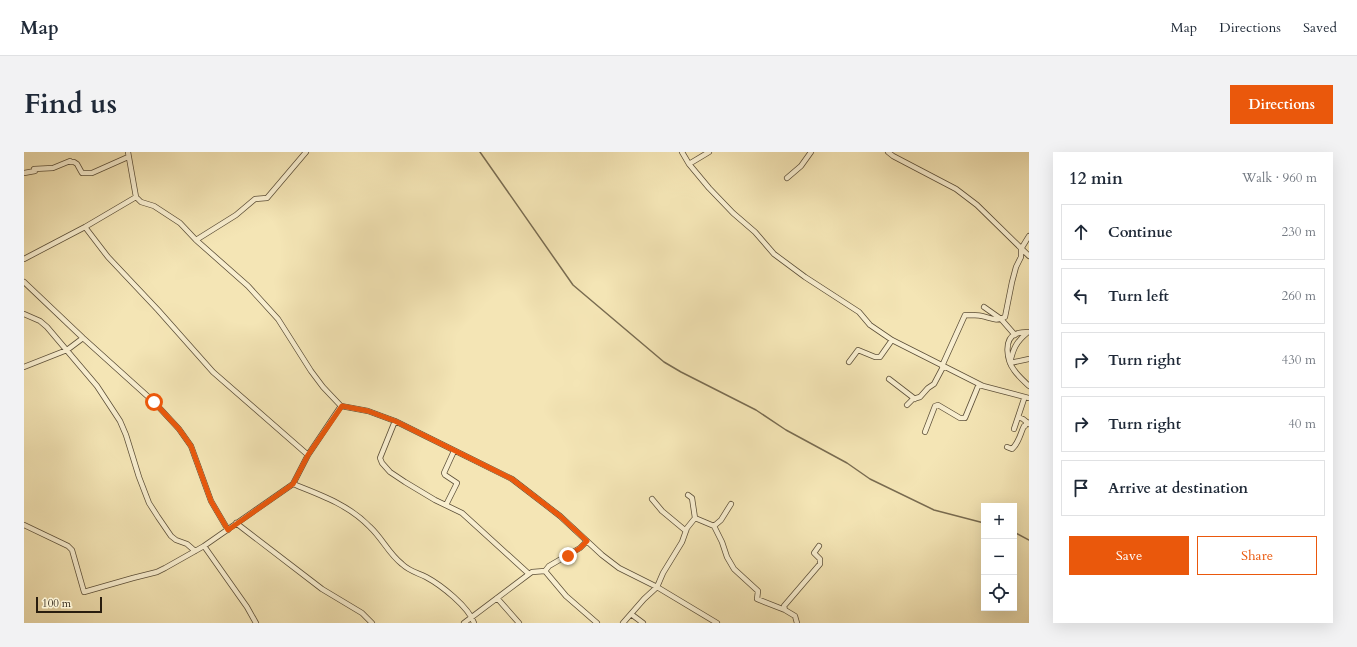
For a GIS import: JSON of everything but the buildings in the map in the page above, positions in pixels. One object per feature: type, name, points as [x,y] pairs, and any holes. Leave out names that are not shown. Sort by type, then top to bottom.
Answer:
[{"type":"street","points":[[196,240],[236,215],[255,199],[267,198],[306,152]]},
{"type":"street","points":[[682,152],[689,164],[709,188],[733,213],[755,232],[774,254],[805,278],[859,312],[870,325],[892,340],[979,384],[1026,398],[1014,429]]},
{"type":"street","points":[[689,164],[709,152]]},
{"type":"street","points":[[787,178],[801,166],[811,152]]},
{"type":"street","points":[[888,152],[956,189],[976,205],[1029,256]]},
{"type":"street","points":[[24,173],[35,171],[34,169],[53,168],[70,161],[77,164],[82,174],[92,173],[128,154],[136,197],[140,202],[154,206],[180,222],[196,240],[248,286],[278,319],[311,372],[323,387],[342,406],[368,411],[395,421],[512,479],[560,516],[602,555],[620,568],[657,587],[717,623]]},
{"type":"street","points":[[24,259],[85,227],[136,197]]},
{"type":"street","points":[[85,227],[108,257],[213,372],[308,455]]},
{"type":"street","points":[[907,405],[920,397],[934,384],[943,367],[965,315],[982,316],[992,320],[1005,317],[1008,309],[1016,267],[1021,257],[1021,249],[1029,236]]},
{"type":"street","points":[[24,282],[154,402],[179,429],[191,446],[211,501],[228,530]]},
{"type":"street","points":[[984,308],[1001,319],[1014,335]]},
{"type":"street","points":[[24,314],[40,321],[47,327],[97,386],[120,421],[139,477],[154,510],[171,536],[176,540],[187,544],[195,551]]},
{"type":"street","points":[[1029,332],[1014,335],[1011,338],[1007,348],[1008,359],[1016,374],[1029,386]]},
{"type":"street","points":[[1010,363],[1014,346],[1020,338],[1029,332]]},
{"type":"street","points":[[24,367],[67,350],[83,338]]},
{"type":"street","points":[[849,362],[858,350],[875,357],[880,357],[892,340]]},
{"type":"street","points":[[1010,363],[1029,359]]},
{"type":"street","points":[[889,379],[915,399]]},
{"type":"street","points":[[925,432],[935,406],[938,405],[960,418],[965,418],[979,384]]},
{"type":"street","points":[[24,526],[68,546],[72,550],[83,591],[86,592],[157,572],[204,546],[293,484],[308,455],[342,406]]},
{"type":"street","points":[[1007,448],[1012,449],[1014,447],[1024,426],[1028,423],[1018,417]]},
{"type":"street","points":[[395,421],[380,458],[382,463],[405,482],[435,500],[462,513],[529,574]]},
{"type":"street","points":[[446,505],[457,483],[444,473],[454,451]]},
{"type":"street","points":[[293,484],[336,501],[357,514],[371,527],[402,564],[411,571],[439,584],[472,618],[474,623]]},
{"type":"street","points":[[623,623],[657,587],[663,573],[682,542],[686,531],[695,518],[692,498],[688,495]]},
{"type":"street","points":[[652,499],[662,511],[686,531]]},
{"type":"street","points":[[714,526],[721,520],[731,504]]},
{"type":"street","points":[[695,518],[714,526],[727,557],[734,569],[758,592],[757,599],[795,616],[797,623]]},
{"type":"street","points":[[236,523],[322,589],[362,613],[372,623]]},
{"type":"street","points":[[464,623],[532,572],[545,571],[549,566],[580,548],[587,541]]},
{"type":"street","points":[[204,546],[248,607],[256,623]]},
{"type":"street","points":[[784,610],[784,606],[820,564],[820,559],[814,553],[819,546]]},
{"type":"street","points":[[545,571],[566,596],[597,623]]},
{"type":"street","points":[[497,598],[519,623]]},
{"type":"street","points":[[631,614],[643,623]]},
{"type":"waterway","points":[[480,152],[573,285],[664,362],[756,410],[786,430],[847,463],[870,479],[934,510],[981,522]]},
{"type":"waterway","points":[[1017,534],[1029,540]]},
{"type":"route","points":[[154,402],[179,429],[191,446],[211,501],[228,530],[293,484],[308,455],[342,406],[368,411],[395,421],[512,479],[531,492],[587,541],[568,556]]}]
